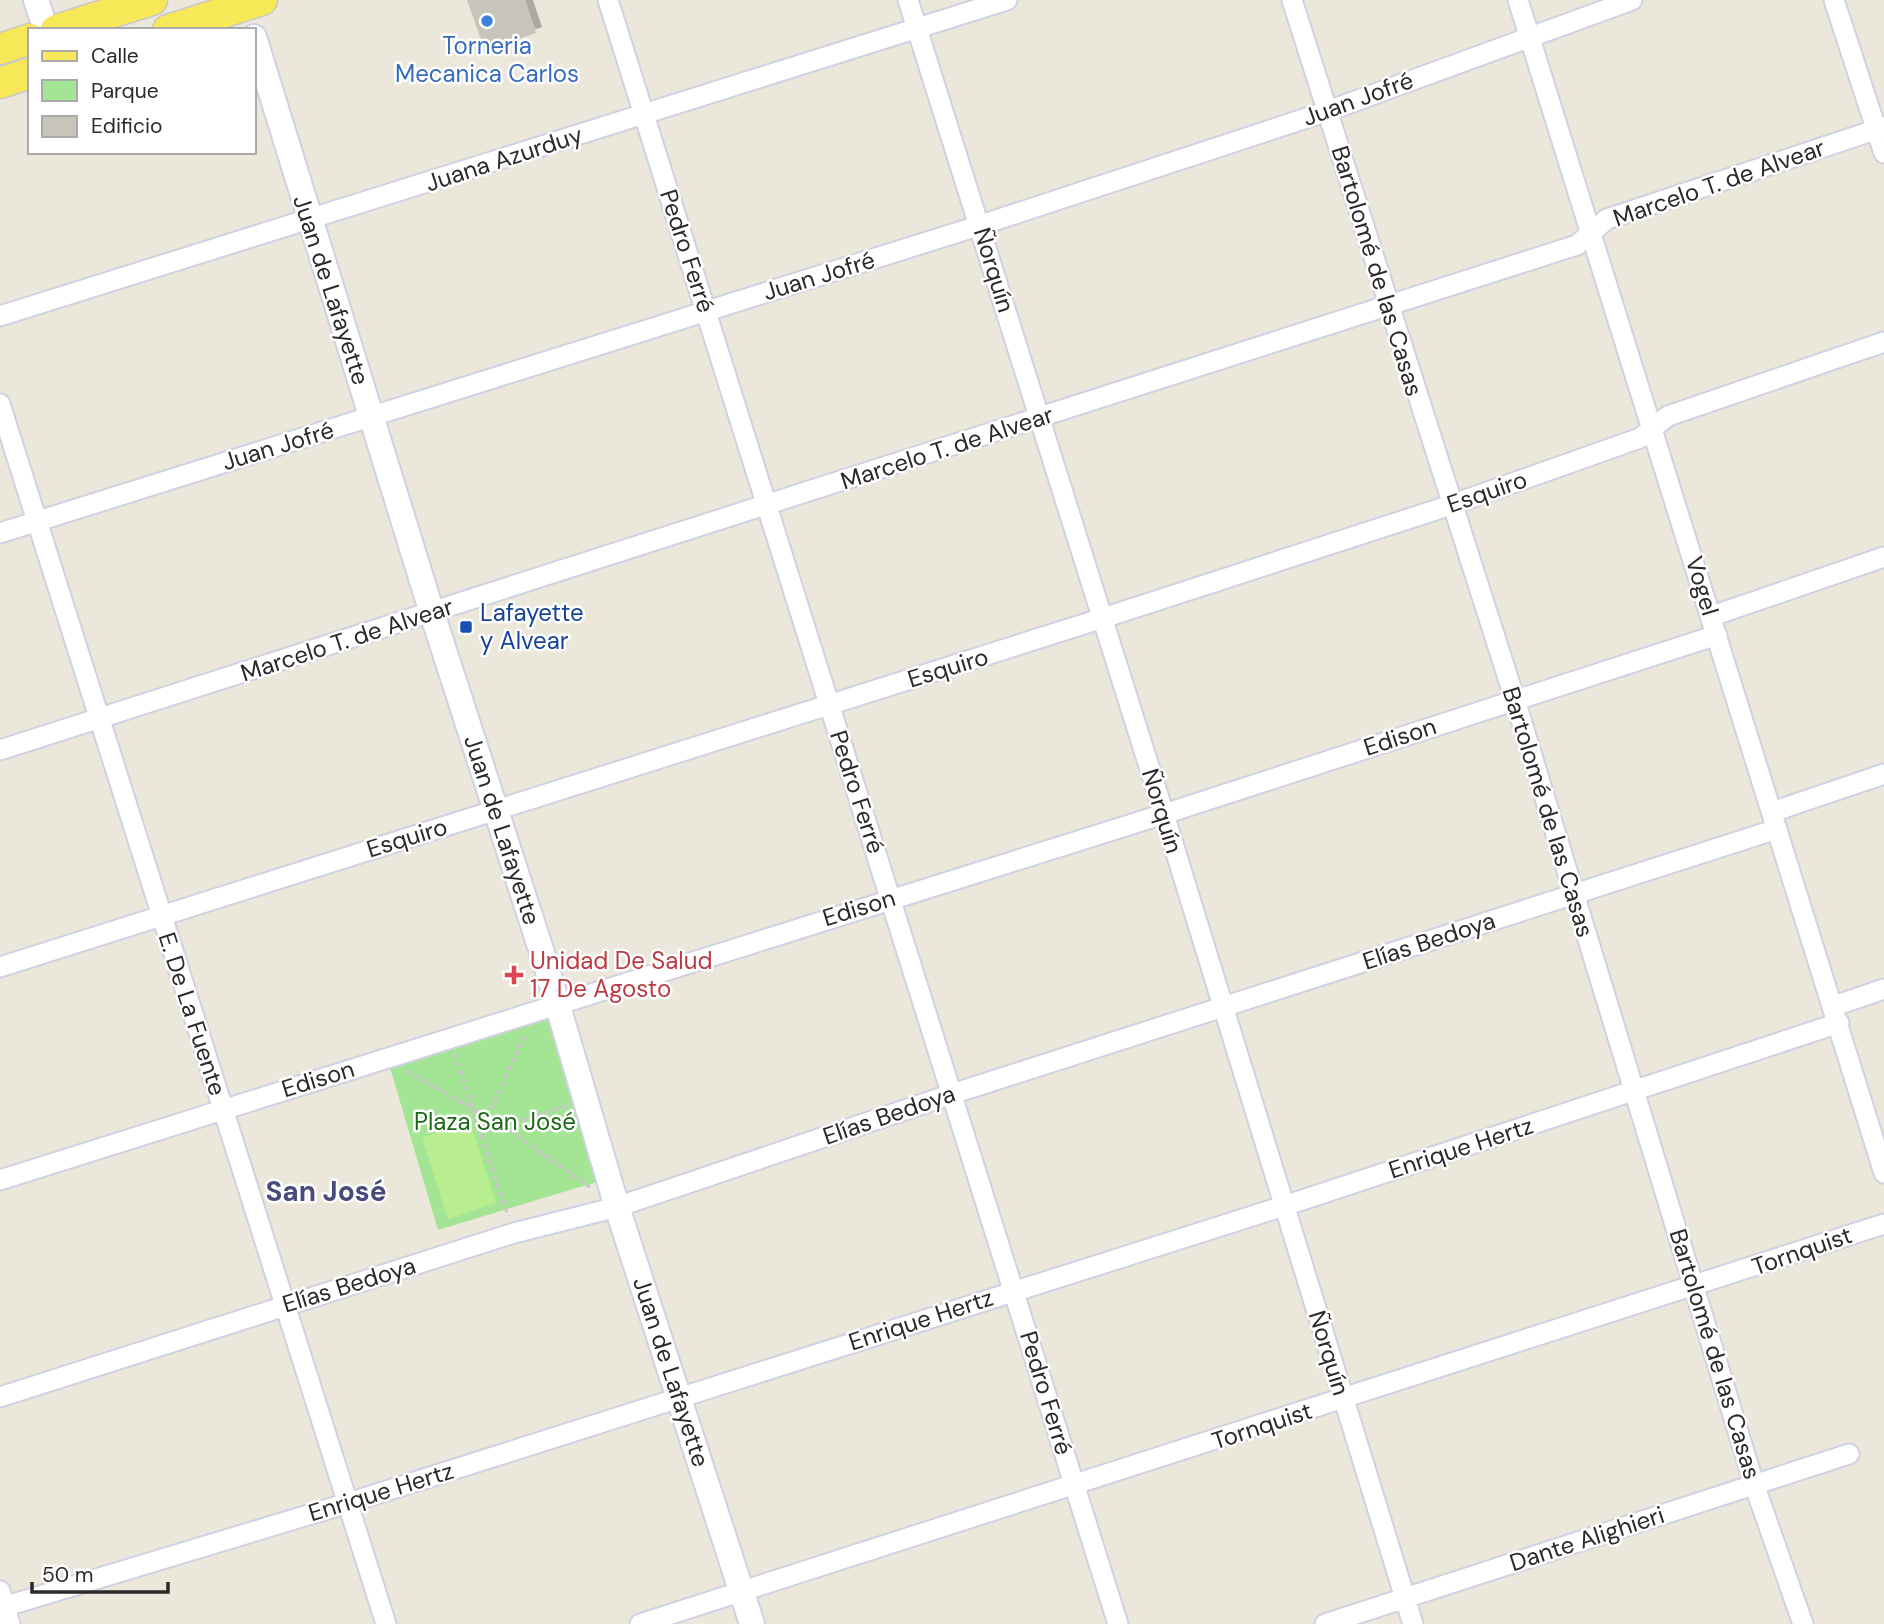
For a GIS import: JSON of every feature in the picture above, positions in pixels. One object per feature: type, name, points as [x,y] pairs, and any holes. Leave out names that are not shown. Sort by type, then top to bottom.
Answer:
[{"type":"main road","points":[[62,28],[152,0]]},
{"type":"main road","points":[[176,28],[251,9]]},
{"type":"main road","points":[[0,49],[28,39]]},
{"type":"main road","points":[[0,83],[28,74]]},
{"type":"street","points":[[36,0],[45,28]]},
{"type":"street","name":"Pedro Ferré","points":[[608,0],[1118,1624]]},
{"type":"street","name":"Ñorquín","points":[[908,0],[981,225],[1100,620],[1164,814],[1221,1009],[1413,1624]]},
{"type":"street","name":"Juana Azurduy","points":[[0,316],[1007,0]]},
{"type":"street","name":"Bartolomé de las Casas","points":[[1292,0],[1387,306],[1515,700],[1755,1484],[1803,1624]]},
{"type":"street","name":"Vogel","points":[[1518,0],[1837,1014],[1884,1173]]},
{"type":"street","name":"Juan Jofré","points":[[0,533],[981,225],[1328,111],[1632,0]]},
{"type":"street","points":[[1834,0],[1880,128],[1884,153]]},
{"type":"street","name":"Juan de Lafayette","points":[[256,44],[309,221],[496,810],[547,1006],[585,1099],[617,1207],[752,1624]]},
{"type":"street","name":"Marcelo T. de Alvear","points":[[0,750],[1577,245],[1607,219],[1880,128]]},
{"type":"street","name":"Esquiro","points":[[0,967],[1100,620],[1451,505],[1640,438],[1668,416],[1884,342]]},
{"type":"street","name":"E. De La Fuente","points":[[0,404],[386,1624]]},
{"type":"street","name":"Edison","points":[[0,1180],[1164,814],[1515,700],[1715,626],[1884,557]]},
{"type":"street","name":"Elías Bedoya","points":[[0,1397],[514,1233],[617,1207],[952,1094],[1574,894],[1775,821],[1884,774]]},
{"type":"street","name":"Enrique Hertz","points":[[4,1607],[348,1503],[1634,1092],[1837,1014],[1884,989]]},
{"type":"street","name":"Tornquist","points":[[640,1624],[1695,1287],[1884,1224]]},
{"type":"street","name":"Dante Alighieri","points":[[1325,1624],[1849,1454]]},
{"type":"path","points":[[487,1117],[547,1006]]},
{"type":"path","points":[[450,1038],[514,1233]]},
{"type":"path","points":[[384,1058],[505,1127],[617,1207]]},
{"type":"path","points":[[481,1133],[585,1099]]},
{"type":"green space","name":"Plaza San José","points":[[551,1015],[600,1181],[438,1230],[389,1064]]},
{"type":"green space","points":[[470,1122],[496,1203],[448,1219],[422,1138]]},
{"type":"building","points":[[467,0],[525,0],[536,33],[485,51]]},
{"type":"place","name":"Torneria Mecanica Carlos","points":[[487,21]]},
{"type":"place","name":"Lafayette y Alvear","points":[[466,627]]},
{"type":"place","name":"Unidad De Salud 17 De Agosto","points":[[514,975]]},
{"type":"district","name":"San José","points":[[326,1191]]}]
